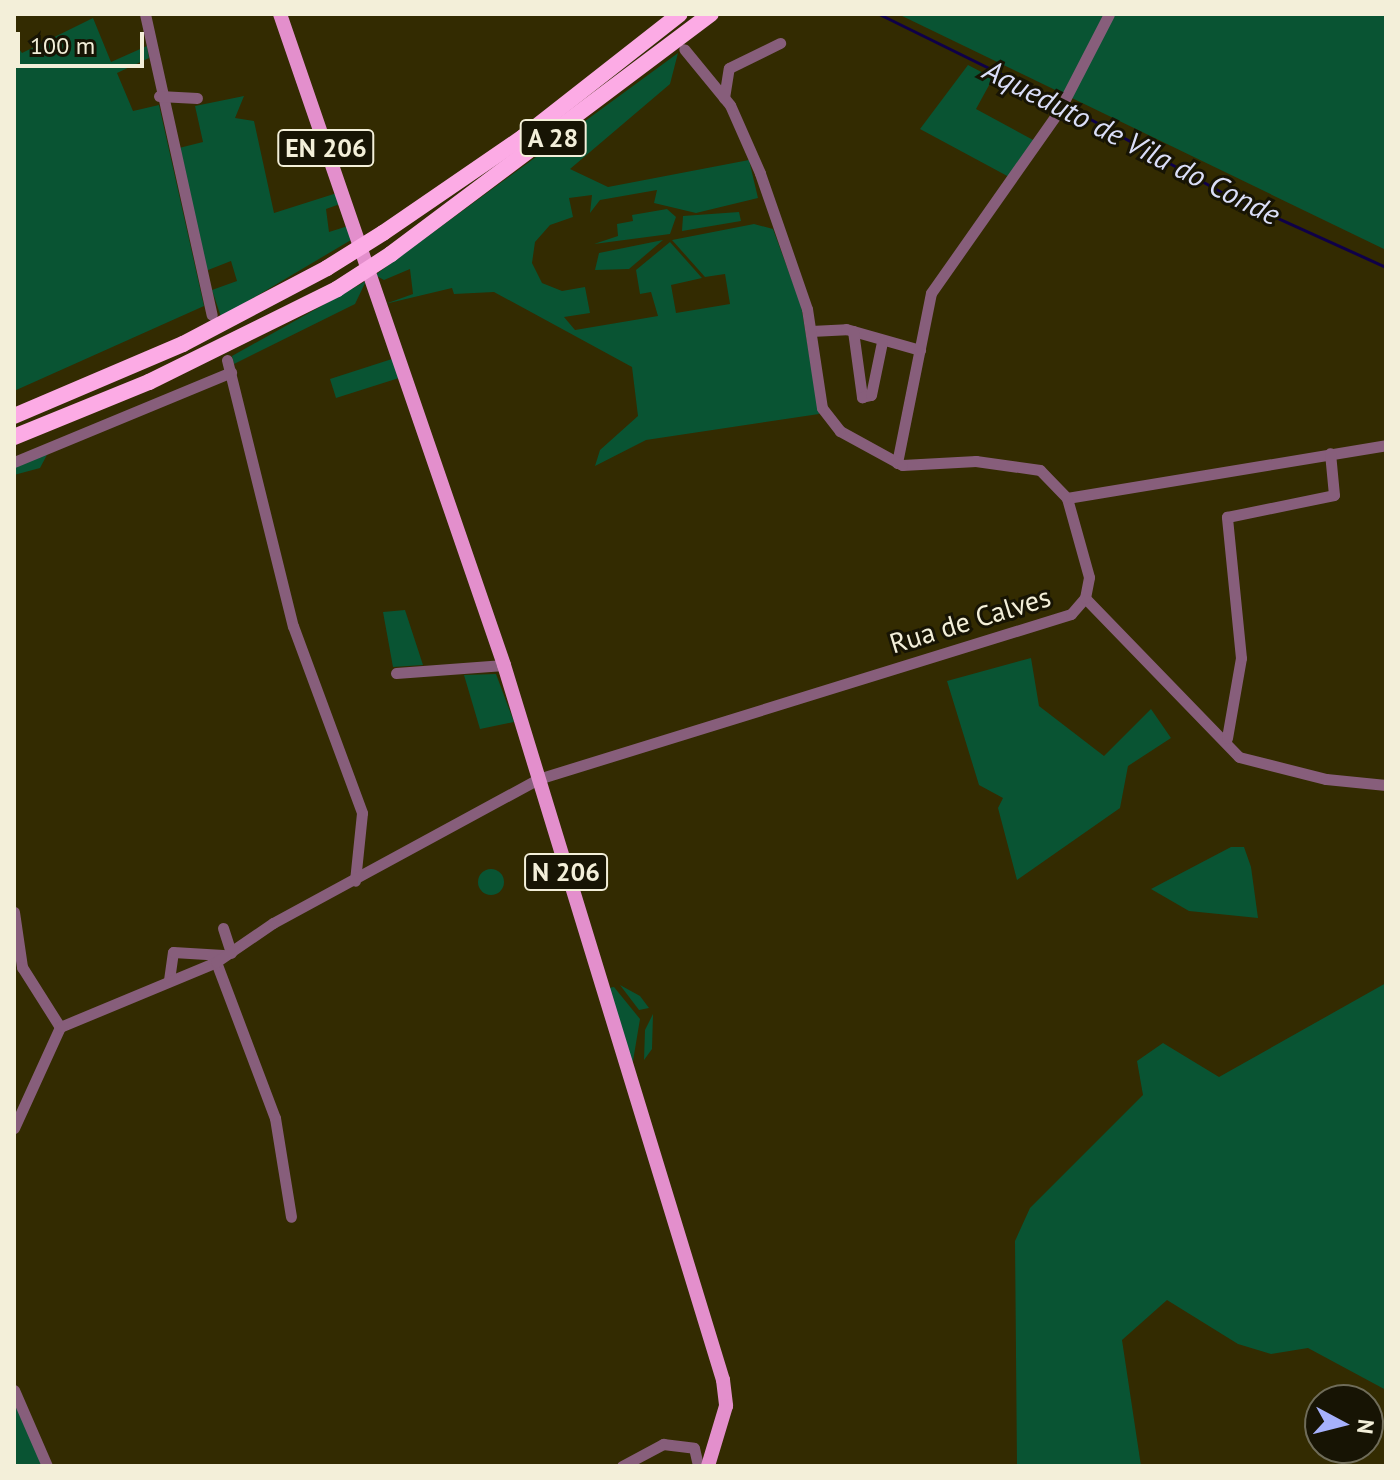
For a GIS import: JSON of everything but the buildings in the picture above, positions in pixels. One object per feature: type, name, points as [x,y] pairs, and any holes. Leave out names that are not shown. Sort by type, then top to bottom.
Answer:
[{"type":"highway","name":"A 28","points":[[14,416],[183,344],[327,268],[523,137],[680,14]]},
{"type":"highway","name":"A 28","points":[[14,437],[149,382],[337,289],[391,254],[711,14]]},
{"type":"main road","name":"EN 206","points":[[280,14],[372,282]]},
{"type":"main road","name":"N 206","points":[[372,282],[504,665],[723,1380],[726,1406],[708,1466]]},
{"type":"street","points":[[145,14],[159,96],[212,315]]},
{"type":"street","points":[[897,463],[931,293],[950,257],[986,224],[1059,111],[1109,14]]},
{"type":"street","points":[[724,98],[729,68],[780,43]]},
{"type":"street","name":"Rua de Calves","points":[[60,1027],[216,962],[538,779],[1071,614],[1085,598],[1089,577],[1067,498],[1040,470],[1023,466],[897,463],[840,431],[822,408],[811,331],[760,173],[724,98],[684,49]]},
{"type":"street","points":[[159,96],[197,98]]},
{"type":"street","points":[[811,331],[853,331],[882,342],[920,350]]},
{"type":"street","points":[[853,331],[862,397],[871,395],[882,342]]},
{"type":"street","points":[[14,462],[229,366],[293,626],[362,813],[355,881]]},
{"type":"street","points":[[1067,498],[1386,445]]},
{"type":"street","points":[[1227,738],[1241,658],[1227,517],[1334,495],[1330,453]]},
{"type":"street","points":[[1085,598],[1227,738],[1239,757],[1255,763],[1386,785]]},
{"type":"street","points":[[396,673],[504,665]]},
{"type":"street","points":[[14,912],[22,967],[60,1027],[14,1128]]},
{"type":"street","points":[[169,980],[173,952],[229,954],[223,928]]},
{"type":"street","points":[[216,962],[275,1118],[291,1217]]},
{"type":"street","points":[[14,1390],[47,1466]]},
{"type":"street","points":[[622,1466],[663,1444],[694,1448],[698,1466]]},
{"type":"green space","points":[[898,14],[1386,14],[1386,250]]},
{"type":"green space","points":[[93,18],[111,62],[147,46],[149,58],[117,73],[133,111],[159,105],[204,306],[14,391],[14,42],[22,53]]},
{"type":"green space","points":[[678,53],[670,84],[570,169],[608,187],[749,160],[758,198],[696,213],[654,203],[657,190],[600,200],[590,213],[592,195],[569,198],[573,217],[550,225],[535,242],[532,263],[542,283],[562,291],[585,287],[590,313],[564,317],[575,330],[658,316],[651,292],[640,294],[636,270],[670,242],[702,278],[671,285],[676,313],[730,304],[725,274],[705,277],[672,240],[754,224],[773,229],[801,305],[819,414],[646,440],[595,466],[600,450],[638,416],[632,367],[494,292],[454,294],[452,288],[385,304],[413,294],[410,269],[384,280],[375,275]]},
{"type":"green space","points":[[968,65],[993,78],[976,109],[1035,141],[1011,178],[920,129]]},
{"type":"green space","points":[[244,96],[235,118],[254,121],[274,213],[337,193],[340,204],[326,209],[329,232],[348,226],[351,240],[221,317],[212,290],[237,281],[231,261],[203,272],[179,148],[203,142],[195,106]]},
{"type":"green space","points":[[667,209],[676,217],[670,234],[594,244],[618,236],[617,224],[633,221],[632,215]]},
{"type":"green space","points":[[739,212],[741,221],[682,231],[683,216]]},
{"type":"green space","points":[[663,240],[629,269],[595,270],[599,253]]},
{"type":"green space","points":[[366,281],[355,304],[234,364],[232,356]]},
{"type":"green space","points":[[392,359],[399,378],[336,398],[330,379]]},
{"type":"green space","points":[[49,451],[40,468],[14,475],[14,464]]},
{"type":"green space","points":[[405,610],[423,665],[393,667],[383,612]]},
{"type":"green space","points":[[1031,658],[1039,706],[1104,756],[1151,709],[1171,738],[1128,766],[1120,808],[1017,880],[998,808],[1003,798],[979,785],[947,681]]},
{"type":"green space","points":[[496,674],[514,722],[480,729],[464,675]]},
{"type":"green space","points":[[1231,847],[1244,847],[1251,867],[1258,918],[1189,911],[1151,889]]},
{"type":"green space","points":[[491,869],[500,873],[504,882],[500,891],[491,895],[482,891],[478,882],[482,873]]},
{"type":"green space","points":[[1386,983],[1386,1390],[1384,1384],[1375,1384],[1308,1348],[1271,1354],[1238,1344],[1167,1300],[1122,1340],[1141,1466],[1017,1466],[1015,1241],[1030,1208],[1143,1095],[1137,1061],[1163,1043],[1219,1077]]},
{"type":"green space","points":[[620,985],[640,996],[649,1008],[639,1010]]},
{"type":"green space","points":[[614,987],[640,1019],[632,1067],[608,988]]},
{"type":"green space","points":[[653,1014],[652,1049],[644,1060],[645,1030]]},
{"type":"green space","points":[[14,1398],[43,1466],[14,1466]]},
{"type":"waterway","name":"Aqueduto de Vila do Conde","points":[[879,14],[1058,102]]},
{"type":"waterway","name":"Aqueduto de Vila do Conde","points":[[1065,105],[1227,195],[1386,267]]}]
